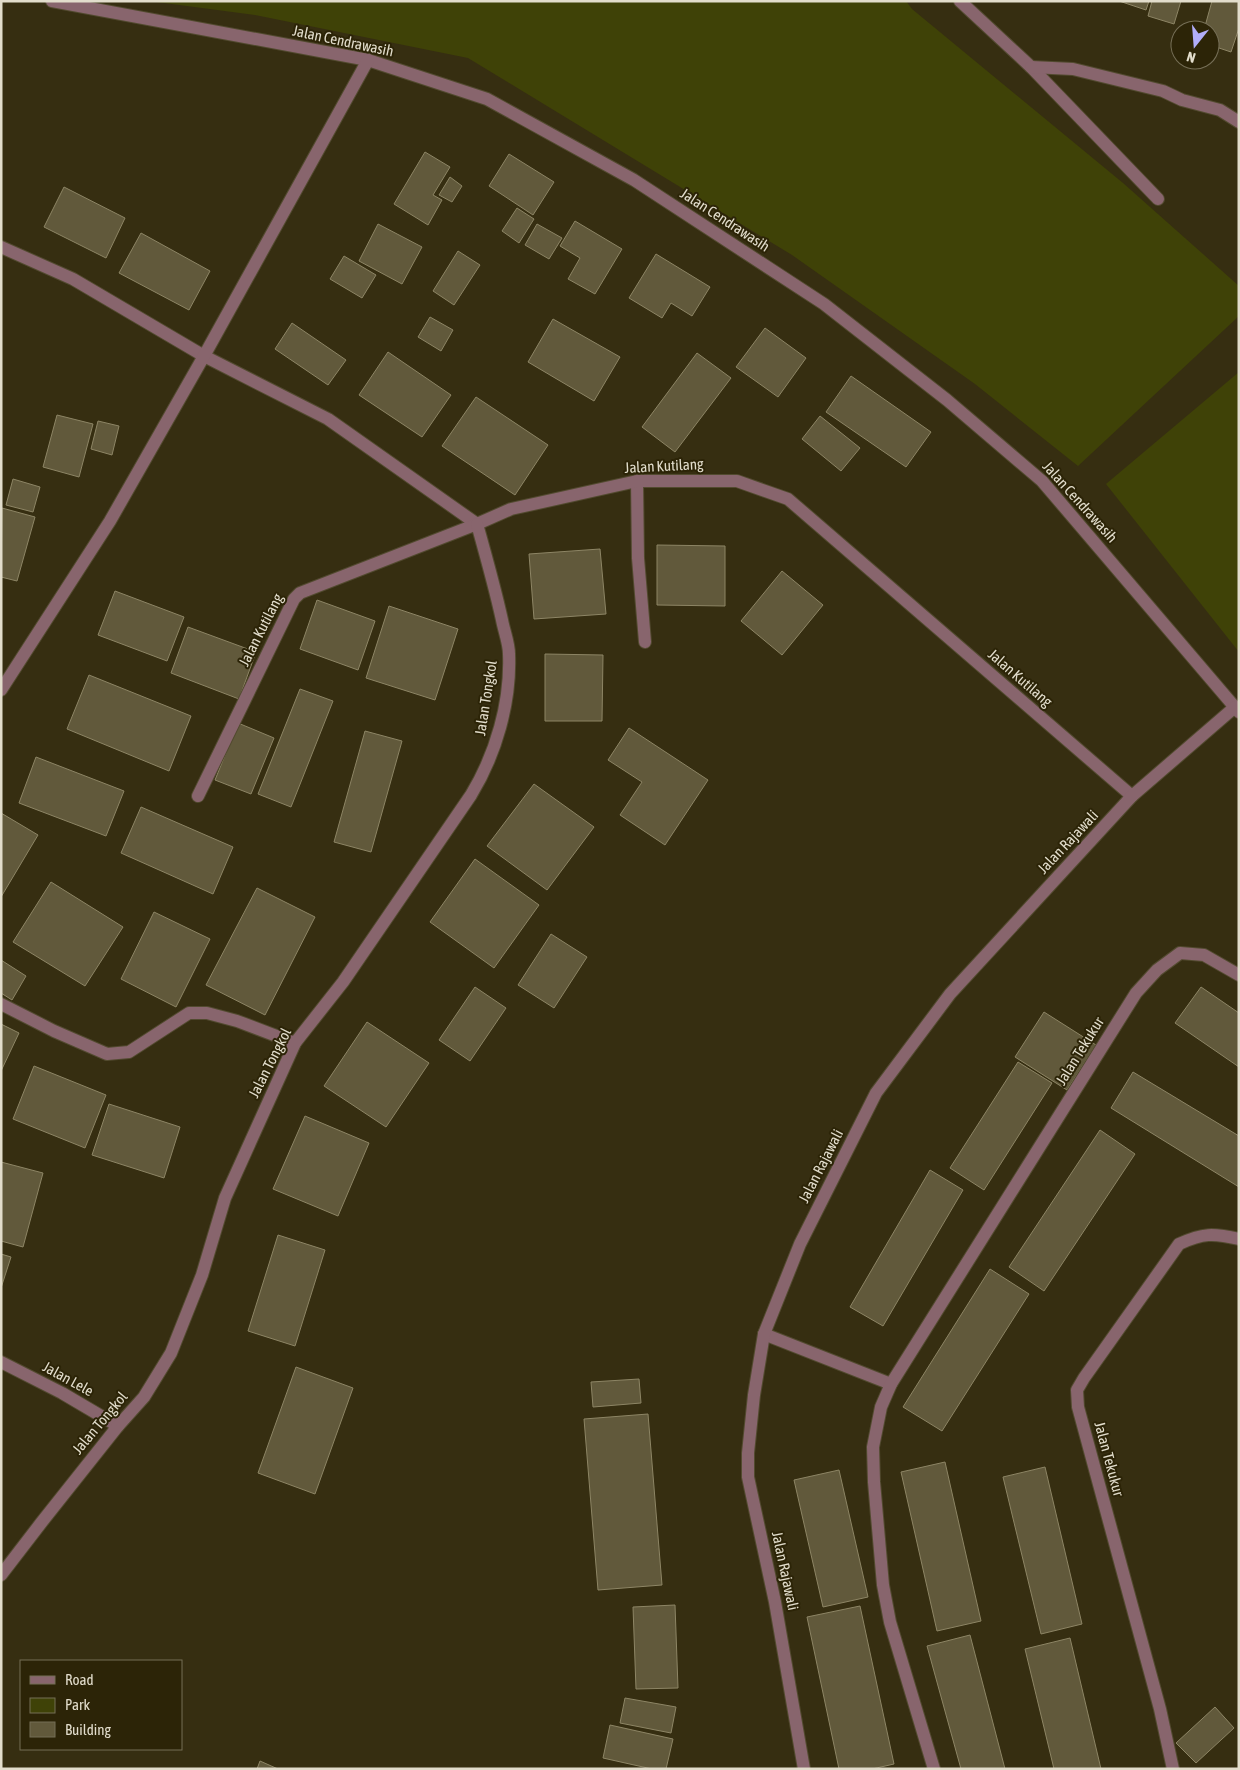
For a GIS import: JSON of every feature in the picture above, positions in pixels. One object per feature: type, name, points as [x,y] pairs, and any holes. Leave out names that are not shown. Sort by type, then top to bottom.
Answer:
[{"type":"street","name":"Jalan Cendrawasih","points":[[52,1],[368,60],[487,99],[634,180],[824,304],[947,400],[1042,480],[1237,709]]},
{"type":"street","points":[[960,1],[1031,67],[1158,199]]},
{"type":"street","points":[[1,690],[110,521],[368,60]]},
{"type":"street","points":[[1031,67],[1073,69],[1163,91],[1182,100],[1220,110],[1239,122]]},
{"type":"street","points":[[1,247],[73,279],[204,356],[328,418],[477,524]]},
{"type":"street","points":[[637,481],[638,558],[645,642]]},
{"type":"street","name":"Jalan Kutilang","points":[[198,796],[294,599],[300,593],[511,509],[637,481],[737,481],[788,499],[1132,796]]},
{"type":"street","name":"Jalan Tongkol","points":[[1,1575],[118,1426],[144,1397],[172,1353],[202,1275],[225,1198],[295,1043],[343,982],[484,774],[502,722],[507,688],[509,653],[493,579],[477,524]]},
{"type":"street","name":"Jalan Rajawali","points":[[804,1769],[775,1602],[748,1477],[754,1395],[764,1334],[800,1244],[876,1093],[950,994],[1132,796],[1237,709]]},
{"type":"street","name":"Jalan Tekukur","points":[[934,1769],[890,1622],[883,1585],[874,1482],[873,1447],[881,1407],[891,1384],[1136,993],[1156,970],[1180,954],[1204,955],[1239,975]]},
{"type":"street","points":[[1,1004],[54,1032],[107,1054],[129,1052],[189,1013],[207,1013],[237,1021],[295,1043]]},
{"type":"street","name":"Jalan Tekukur","points":[[1173,1769],[1160,1708],[1078,1408],[1077,1390],[1179,1244],[1197,1236],[1220,1234],[1239,1239]]},
{"type":"street","points":[[764,1334],[891,1384]]},
{"type":"street","name":"Jalan Lele","points":[[1,1362],[62,1393],[118,1426]]},
{"type":"green space","points":[[149,1],[906,1],[912,9],[1123,183],[1239,286],[1239,316],[1078,466],[975,384],[792,255],[468,58],[255,15]]},
{"type":"green space","points":[[1239,372],[1239,652],[1106,484]]},
{"type":"building","points":[[1119,1],[1149,1],[1146,10]]},
{"type":"building","points":[[1152,1],[1181,1],[1175,20],[1170,20],[1170,23],[1148,16]]},
{"type":"building","points":[[1212,1],[1239,1],[1239,28],[1231,52],[1220,48],[1220,20],[1207,20]]},
{"type":"building","points":[[425,152],[450,167],[433,195],[442,200],[428,225],[394,204]]},
{"type":"building","points":[[509,154],[554,182],[533,215],[489,186]]},
{"type":"building","points":[[450,177],[462,186],[452,202],[439,195]]},
{"type":"building","points":[[64,187],[125,218],[106,258],[44,227]]},
{"type":"building","points":[[517,208],[534,219],[519,243],[502,231]]},
{"type":"building","points":[[575,221],[622,249],[595,294],[568,279],[580,258],[560,246]]},
{"type":"building","points":[[378,224],[422,247],[402,284],[359,261]]},
{"type":"building","points":[[537,224],[562,238],[549,259],[525,245]]},
{"type":"building","points":[[141,233],[210,271],[189,310],[119,273]]},
{"type":"building","points":[[458,251],[480,265],[454,305],[433,291]]},
{"type":"building","points":[[656,254],[710,287],[692,316],[671,303],[662,318],[629,298]]},
{"type":"building","points":[[344,256],[376,275],[362,298],[330,279]]},
{"type":"building","points":[[430,317],[453,330],[441,351],[418,337]]},
{"type":"building","points":[[553,319],[620,357],[594,401],[528,362]]},
{"type":"building","points":[[292,323],[346,360],[328,385],[275,349]]},
{"type":"building","points":[[765,328],[806,358],[778,397],[736,367]]},
{"type":"building","points":[[388,352],[451,395],[422,437],[359,395]]},
{"type":"building","points":[[697,353],[731,378],[675,452],[642,427]]},
{"type":"building","points":[[851,376],[931,432],[906,467],[826,412]]},
{"type":"building","points":[[476,397],[548,445],[515,495],[442,446]]},
{"type":"building","points":[[57,415],[93,424],[79,477],[43,467]]},
{"type":"building","points":[[820,416],[860,448],[841,471],[802,439]]},
{"type":"building","points":[[98,421],[119,426],[112,455],[91,449]]},
{"type":"building","points":[[13,479],[40,487],[33,512],[6,505]]},
{"type":"building","points":[[2,508],[35,517],[17,581],[1,577]]},
{"type":"building","points":[[657,545],[725,546],[725,606],[657,605]]},
{"type":"building","points":[[600,549],[606,614],[534,619],[529,554]]},
{"type":"building","points":[[782,571],[823,605],[782,655],[741,621]]},
{"type":"building","points":[[115,591],[184,617],[167,661],[98,635]]},
{"type":"building","points":[[317,600],[375,621],[358,670],[300,649]]},
{"type":"building","points":[[389,606],[458,629],[435,700],[366,678]]},
{"type":"building","points":[[188,627],[256,652],[239,699],[171,673]]},
{"type":"building","points":[[545,654],[603,655],[602,721],[545,721]]},
{"type":"building","points":[[89,675],[191,716],[169,771],[67,729]]},
{"type":"building","points":[[300,689],[333,701],[291,807],[258,794]]},
{"type":"building","points":[[238,723],[274,738],[251,794],[215,780]]},
{"type":"building","points":[[629,728],[708,780],[665,845],[620,815],[642,782],[608,760]]},
{"type":"building","points":[[365,731],[402,741],[371,852],[334,842]]},
{"type":"building","points":[[36,757],[124,791],[106,836],[19,803]]},
{"type":"building","points":[[534,784],[594,827],[547,890],[487,846]]},
{"type":"building","points":[[141,807],[233,847],[213,894],[121,853]]},
{"type":"building","points":[[1,813],[38,835],[1,897]]},
{"type":"building","points":[[475,859],[539,905],[494,968],[430,922]]},
{"type":"building","points":[[51,882],[123,927],[85,986],[13,942]]},
{"type":"building","points":[[257,888],[315,917],[265,1015],[206,985]]},
{"type":"building","points":[[154,912],[210,939],[176,1007],[121,979]]},
{"type":"building","points":[[551,934],[587,957],[554,1008],[518,985]]},
{"type":"building","points":[[1,960],[26,976],[12,1000],[1,993]]},
{"type":"building","points":[[475,987],[506,1008],[470,1061],[439,1040]]},
{"type":"building","points":[[1201,987],[1239,1013],[1239,1067],[1175,1023]]},
{"type":"building","points":[[1044,1012],[1096,1045],[1067,1090],[1015,1057]]},
{"type":"building","points":[[367,1022],[429,1063],[386,1127],[324,1086]]},
{"type":"building","points":[[1,1024],[19,1033],[1,1071]]},
{"type":"building","points":[[1018,1062],[1052,1083],[984,1190],[950,1168]]},
{"type":"building","points":[[34,1066],[106,1095],[85,1148],[13,1119]]},
{"type":"building","points":[[1133,1072],[1239,1136],[1239,1187],[1111,1108]]},
{"type":"building","points":[[109,1104],[180,1127],[164,1178],[92,1155]]},
{"type":"building","points":[[305,1116],[369,1143],[338,1216],[273,1189]]},
{"type":"building","points":[[1100,1130],[1135,1154],[1044,1291],[1009,1267]]},
{"type":"building","points":[[1,1162],[43,1173],[23,1247],[1,1241]]},
{"type":"building","points":[[930,1170],[963,1190],[883,1326],[850,1307]]},
{"type":"building","points":[[278,1235],[325,1250],[295,1346],[248,1331]]},
{"type":"building","points":[[1,1254],[11,1257],[1,1288]]},
{"type":"building","points":[[990,1269],[1029,1294],[942,1431],[903,1407]]},
{"type":"building","points":[[296,1367],[353,1388],[315,1494],[258,1473]]},
{"type":"building","points":[[639,1379],[641,1403],[593,1407],[591,1382]]},
{"type":"building","points":[[648,1414],[662,1585],[598,1590],[584,1419]]},
{"type":"building","points":[[945,1462],[981,1621],[937,1631],[901,1472]]},
{"type":"building","points":[[1045,1467],[1082,1624],[1041,1634],[1003,1477]]},
{"type":"building","points":[[839,1470],[868,1597],[823,1607],[794,1480]]},
{"type":"building","points":[[675,1605],[678,1688],[636,1689],[633,1607]]},
{"type":"building","points":[[860,1606],[894,1764],[872,1769],[839,1769],[807,1617]]},
{"type":"building","points":[[970,1635],[1005,1769],[961,1769],[927,1646]]},
{"type":"building","points":[[1070,1638],[1101,1769],[1054,1769],[1025,1649]]},
{"type":"building","points":[[625,1698],[676,1707],[671,1733],[620,1723]]},
{"type":"building","points":[[1215,1707],[1234,1728],[1196,1763],[1176,1743]]},
{"type":"building","points":[[610,1725],[673,1739],[666,1769],[652,1769],[603,1758]]},
{"type":"building","points":[[260,1761],[278,1769],[257,1769]]}]
